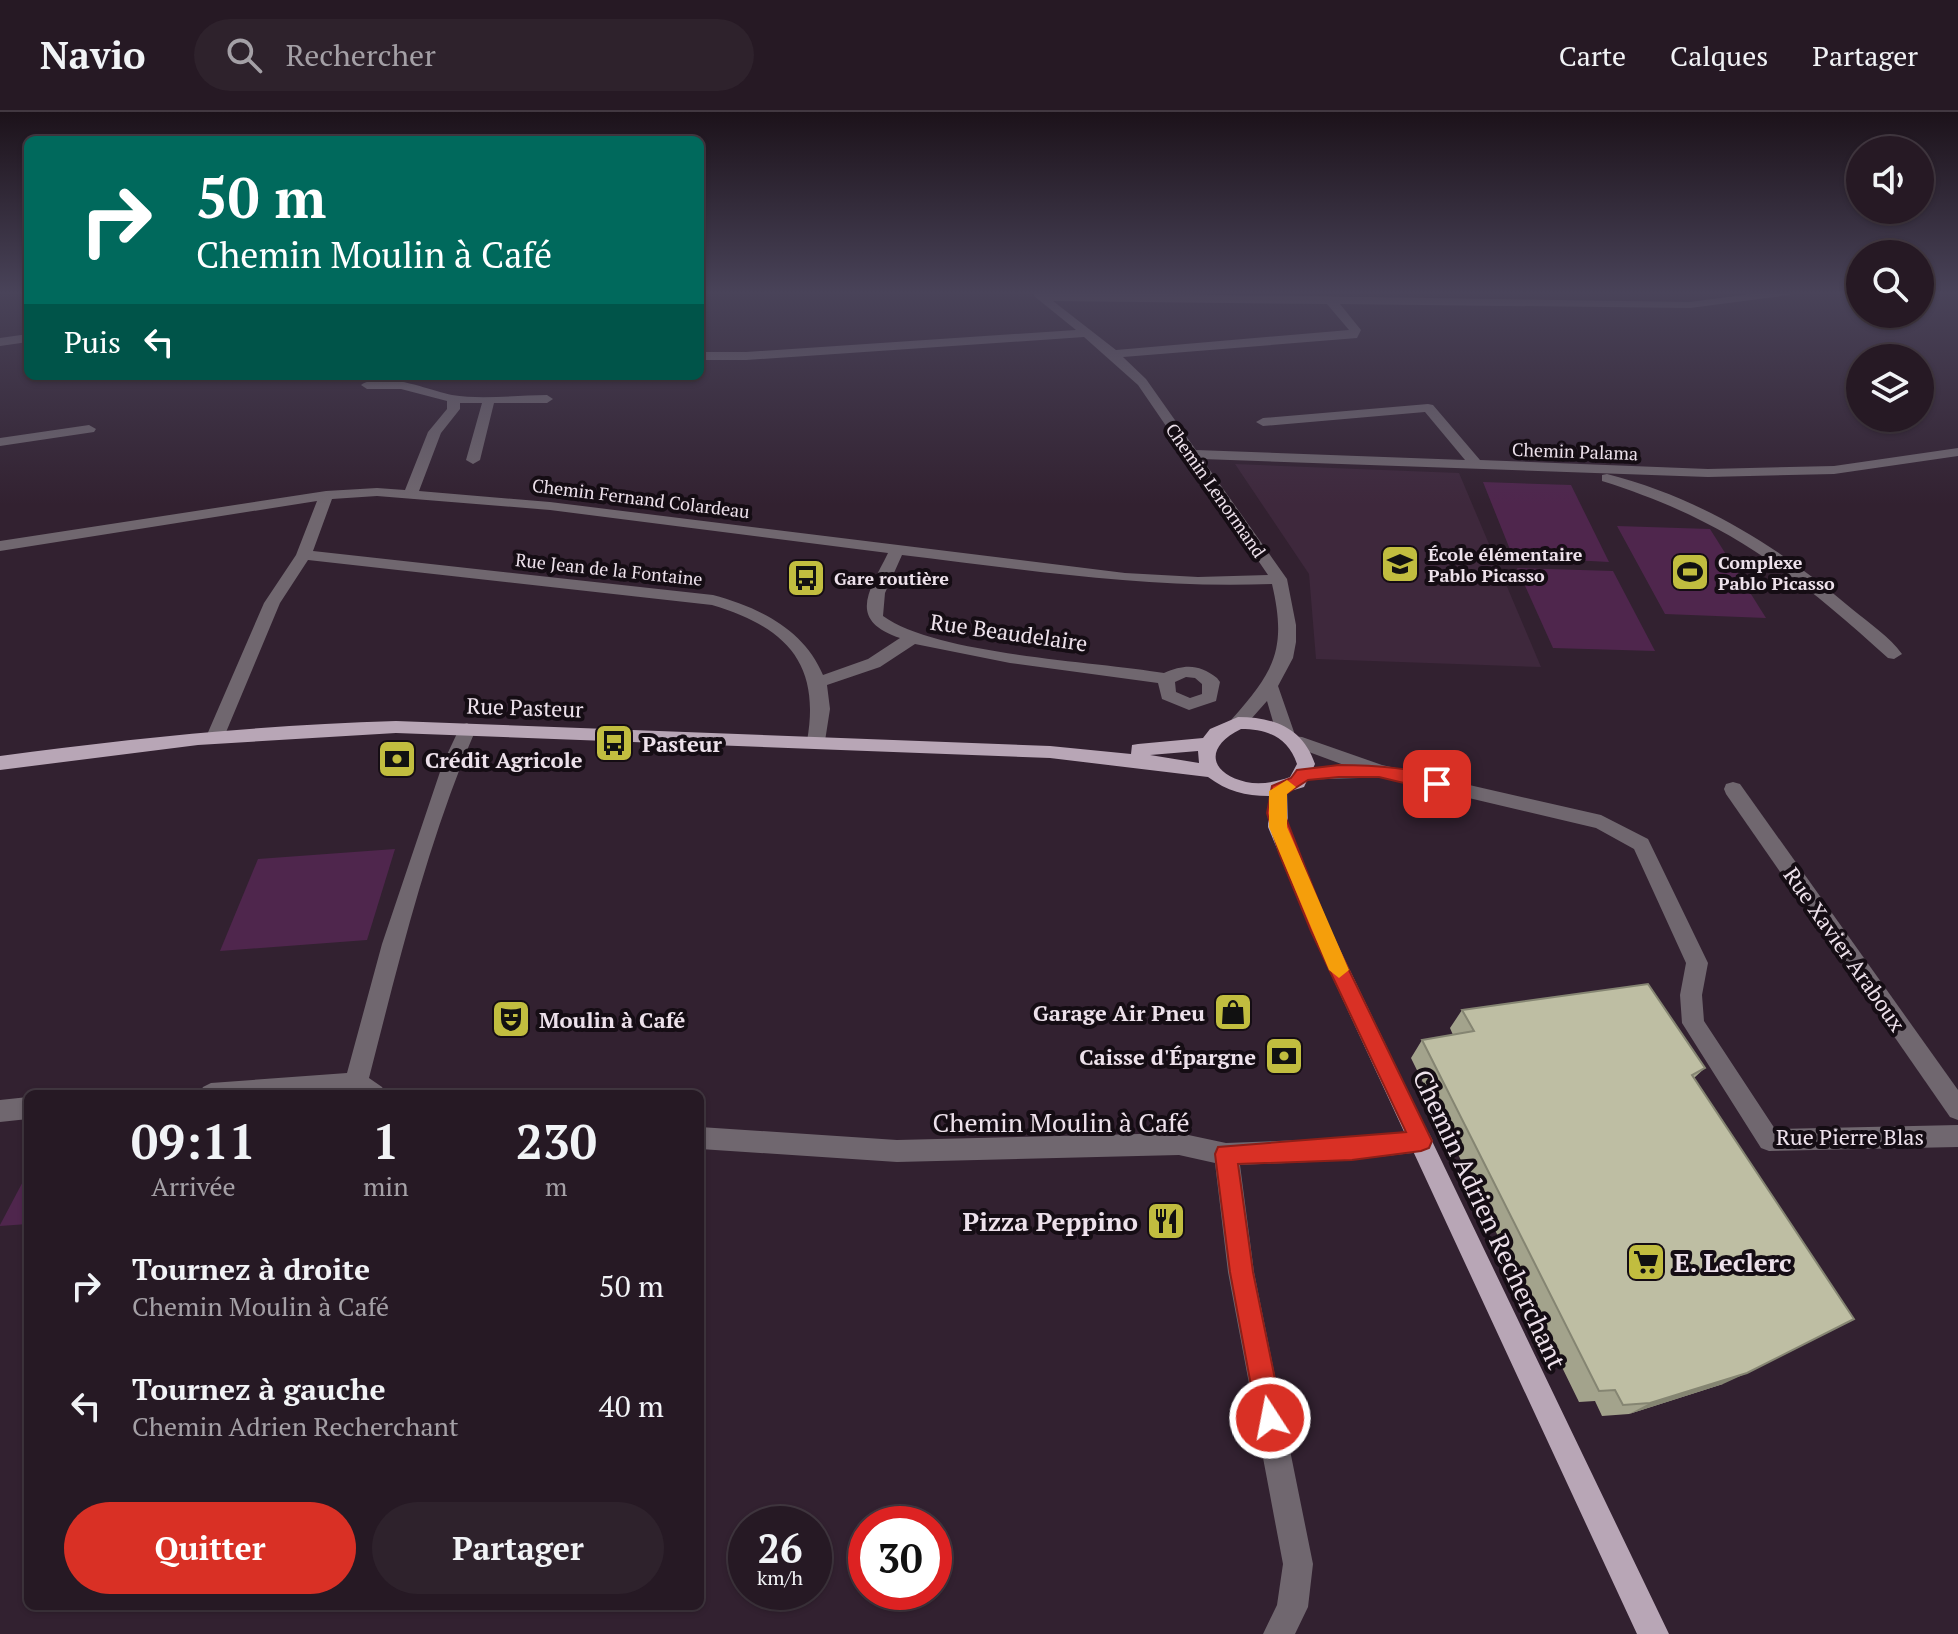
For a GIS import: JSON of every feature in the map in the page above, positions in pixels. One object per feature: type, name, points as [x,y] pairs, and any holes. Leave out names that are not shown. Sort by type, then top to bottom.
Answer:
[{"type":"main road","points":[[1238,723],[1270,726],[1290,737],[1306,764],[1297,782],[1278,791],[1247,790],[1231,784],[1208,763],[1207,744],[1214,734],[1238,723]]},
{"type":"main road","name":"Rue Pasteur","points":[[0,763],[111,746],[298,729],[467,729],[1050,752],[1161,763],[1215,772]]},
{"type":"main road","name":"Rue Pasteur","points":[[1050,752],[1161,749],[1207,744]]},
{"type":"main road","name":"Chemin Adrien Recherchant","points":[[1247,790],[1278,827],[1321,931],[1653,1634]]},
{"type":"main road","name":"Chemin Adrien Recherchant","points":[[1278,791],[1278,827]]},
{"type":"street","name":"Chemin Lenormand","points":[[1122,363],[1142,382],[1279,579],[1289,616],[1288,652],[1271,688],[1238,723]]},
{"type":"street","points":[[367,385],[412,387],[454,399],[547,399]]},
{"type":"street","points":[[411,494],[435,432],[453,409],[454,399]]},
{"type":"street","points":[[473,460],[489,399]]},
{"type":"street","points":[[1263,422],[1428,408],[1477,466]]},
{"type":"street","points":[[0,442],[89,429]]},
{"type":"street","name":"Chemin Palama","points":[[1190,454],[1655,472],[1834,470],[1958,452]]},
{"type":"street","points":[[1576,470],[1667,497],[1703,512],[1761,544],[1810,578],[1894,654]]},
{"type":"street","points":[[1655,472],[1667,497]]},
{"type":"street","name":"Chemin Fernand Colardeau","points":[[0,546],[326,495],[377,492],[550,506],[1160,581],[1279,579]]},
{"type":"street","points":[[215,737],[272,603],[304,555],[326,495]]},
{"type":"street","name":"Rue Beaudelaire","points":[[897,550],[873,605],[877,619],[911,639],[1166,679]]},
{"type":"street","name":"Rue Jean de la Fontaine","points":[[304,555],[738,606],[764,617],[783,631],[808,664],[821,703],[816,741]]},
{"type":"street","points":[[816,683],[874,663],[911,639]]},
{"type":"street","points":[[1271,688],[1290,737]]},
{"type":"street","points":[[334,1090],[365,1089],[393,944],[452,763],[467,729]]},
{"type":"street","name":"Rue Pierre Blas","points":[[1290,737],[1379,771],[1601,822],[1641,844],[1697,963],[1691,995],[1693,1023],[1769,1140],[1958,1136]]},
{"type":"street","name":"Rue Pierre Blas","points":[[1303,775],[1379,771]]},
{"type":"street","name":"Rue Xavier Araboux","points":[[1733,789],[1958,1109]]},
{"type":"street","points":[[0,1111],[24,1108]]},
{"type":"street","name":"Chemin Moulin à Café","points":[[704,1138],[897,1151],[1179,1144],[1226,1154],[1352,1149],[1421,1141]]},
{"type":"street","points":[[1226,1154],[1241,1272],[1298,1564],[1292,1607],[1279,1634]]},
{"type":"shaded area","name":"École élémentaire Pablo Picasso","points":[[1235,464],[1459,473],[1541,667],[1316,659],[1309,574]]},
{"type":"shaded area","points":[[1483,482],[1571,485],[1609,562],[1513,557]]},
{"type":"shaded area","name":"Complexe Pablo Picasso","points":[[1617,526],[1710,529],[1766,618],[1665,614]]},
{"type":"shaded area","points":[[1517,568],[1613,571],[1655,651],[1553,648]]},
{"type":"shaded area","points":[[395,849],[367,940],[220,951],[258,859]]},
{"type":"shaded area","points":[[24,1180],[24,1224],[0,1225]]},
{"type":"building","name":"E. Leclerc","points":[[1648,984],[1705,1068],[1692,1075],[1854,1319],[1747,1373],[1650,1403],[1623,1405],[1615,1390],[1599,1391],[1422,1040],[1474,1031],[1462,1010]]},
{"type":"slow traffic","points":[[1287,787],[1278,791],[1275,813],[1278,827],[1339,970]]},
{"type":"place","name":"École élémentaire Pablo Picasso","points":[[1400,564]]},
{"type":"place","name":"Complexe Pablo Picasso","points":[[1690,572]]},
{"type":"place","name":"Gare routière","points":[[806,578]]},
{"type":"place","name":"Pasteur","points":[[614,743]]},
{"type":"place","name":"Crédit Agricole","points":[[397,759]]},
{"type":"place","name":"Garage Air Pneu","points":[[1233,1012]]},
{"type":"place","name":"Moulin à Café","points":[[511,1019]]},
{"type":"place","name":"Caisse d'Épargne","points":[[1284,1056]]},
{"type":"place","name":"Pizza Peppino","points":[[1166,1221]]},
{"type":"place","name":"E. Leclerc","points":[[1646,1262]]},
{"type":"route","points":[[1270,1418],[1241,1272],[1226,1154],[1352,1149],[1421,1141],[1321,931],[1288,853],[1275,813],[1278,791],[1297,782],[1303,775],[1339,771],[1379,771],[1437,784]]}]
